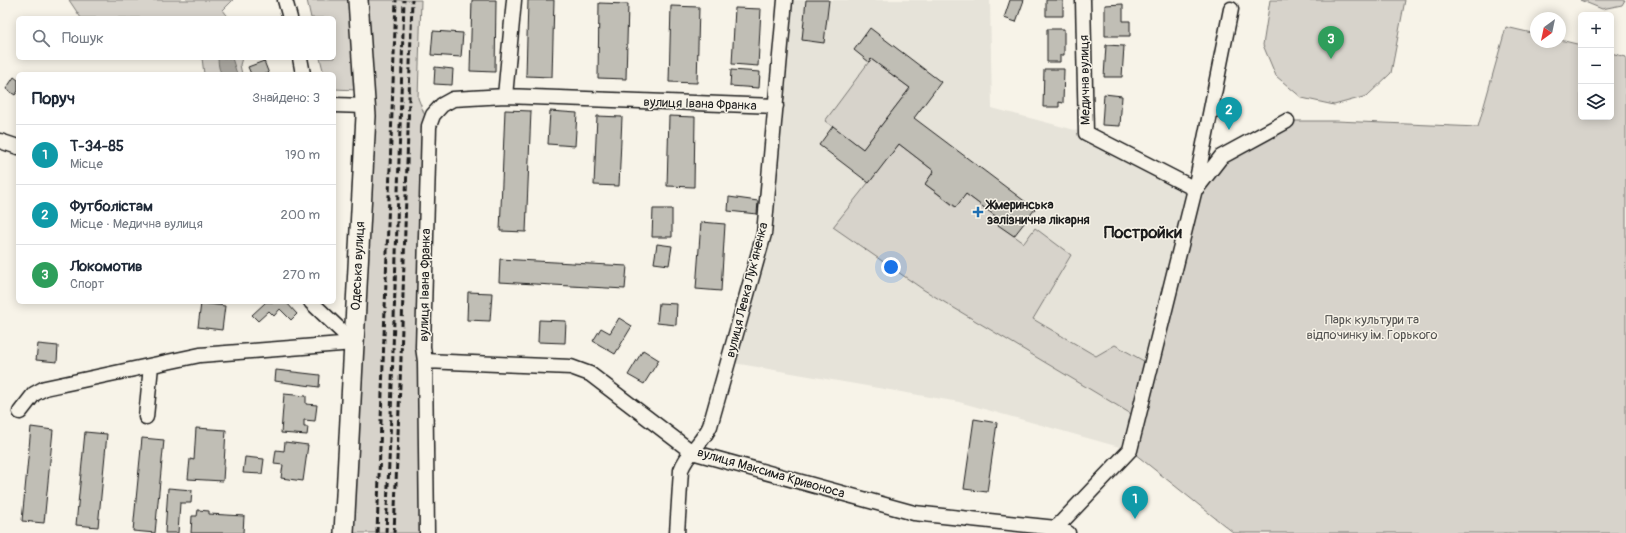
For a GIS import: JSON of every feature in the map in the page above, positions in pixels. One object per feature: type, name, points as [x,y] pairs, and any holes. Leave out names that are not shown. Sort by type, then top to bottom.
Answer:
[{"type":"main road","name":"Одеська вулиця","points":[[344,533],[365,106],[358,0]]},
{"type":"street","points":[[285,0],[289,16]]},
{"type":"street","points":[[505,96],[514,0]]},
{"type":"street","name":"вулиця Левка Лук'яненка","points":[[677,533],[680,477],[684,463],[707,433],[713,418],[764,234],[785,0]]},
{"type":"street","name":"Медична вулиця","points":[[1083,0],[1086,133],[1195,190]]},
{"type":"street","points":[[1062,531],[1130,450],[1195,190],[1231,9]]},
{"type":"street","points":[[300,60],[303,72]]},
{"type":"street","name":"вулиця Івана Франка","points":[[427,533],[425,361],[423,347],[429,126],[434,115],[442,105],[453,99],[505,96],[776,106]]},
{"type":"street","points":[[336,105],[365,106]]},
{"type":"street","points":[[1195,190],[1221,157],[1287,121]]},
{"type":"street","points":[[0,141],[16,146]]},
{"type":"street","points":[[313,304],[354,343]]},
{"type":"street","points":[[20,412],[34,394],[45,388],[200,355],[354,343]]},
{"type":"street","name":"вулиця Максима Кривоноса","points":[[425,361],[561,366],[580,370],[602,382],[692,452],[914,513],[1062,531]]},
{"type":"street","points":[[146,417],[151,366]]},
{"type":"shaded area","name":"Жмеринська залізнична лікарня","points":[[785,0],[990,0],[992,108],[1086,133],[1195,189],[1130,450],[959,402],[728,362],[764,234]]},
{"type":"shaded area","points":[[218,60],[233,60],[236,72],[221,72]]},
{"type":"green space","points":[[69,0],[233,0],[223,10],[228,16],[80,16]]},
{"type":"green space","points":[[307,0],[421,0],[418,98],[429,126],[427,533],[344,533],[354,343],[357,90],[336,89],[336,72],[324,72],[320,60],[336,60],[336,16],[311,16]]},
{"type":"green space","points":[[1270,0],[1405,0],[1391,73],[1367,96],[1334,105],[1302,98],[1276,76],[1263,45]]},
{"type":"green space","points":[[1580,0],[1625,0],[1622,5],[1602,9]]},
{"type":"green space","name":"Парк культури та відпочинку ім. Горького","points":[[1506,27],[1530,33],[1530,48],[1566,48],[1566,41],[1578,44],[1578,120],[1614,120],[1614,54],[1626,57],[1626,533],[1234,533],[1130,450],[1138,418],[924,290],[833,227],[899,144],[934,171],[925,184],[955,207],[966,194],[1002,221],[999,225],[1024,243],[1035,228],[1071,255],[1033,319],[1096,356],[1115,345],[1151,365],[1195,189],[1221,157],[1287,121],[1336,121],[1478,127]]},
{"type":"green space","points":[[871,59],[910,88],[863,149],[825,121]]},
{"type":"green space","points":[[202,60],[241,60],[240,65],[242,72],[204,72]]},
{"type":"building","points":[[472,0],[496,0],[495,72],[470,71]]},
{"type":"building","points":[[528,0],[554,0],[552,77],[526,76]]},
{"type":"building","points":[[806,0],[829,0],[824,43],[802,40]]},
{"type":"building","points":[[1010,0],[1024,0],[1016,22],[1004,18]]},
{"type":"building","points":[[1046,0],[1063,0],[1063,16],[1046,16]]},
{"type":"building","points":[[599,3],[628,4],[626,79],[598,78]]},
{"type":"building","points":[[1123,4],[1123,21],[1130,21],[1130,36],[1105,36],[1105,5]]},
{"type":"building","points":[[671,6],[699,7],[697,83],[669,82]]},
{"type":"building","points":[[735,8],[761,9],[758,66],[732,64]]},
{"type":"building","points":[[870,28],[941,82],[914,118],[1035,209],[1014,236],[998,225],[1002,221],[966,194],[956,207],[925,184],[934,171],[899,144],[869,183],[819,145],[833,126],[863,149],[910,88],[871,59],[869,62],[854,50]]},
{"type":"building","points":[[1047,29],[1064,29],[1064,55],[1060,55],[1060,62],[1047,62]]},
{"type":"building","points":[[433,31],[463,33],[461,57],[431,55]]},
{"type":"building","points":[[1106,45],[1124,46],[1122,77],[1104,77]]},
{"type":"building","points":[[264,61],[268,72],[250,72],[248,67]]},
{"type":"building","points":[[435,67],[453,69],[452,85],[434,84]]},
{"type":"building","points":[[1044,69],[1064,69],[1063,103],[1059,102],[1059,107],[1043,107]]},
{"type":"building","points":[[731,70],[760,72],[759,88],[730,86]]},
{"type":"building","points":[[14,77],[16,78],[15,95],[6,89]]},
{"type":"building","points":[[1104,94],[1122,96],[1120,126],[1102,125]]},
{"type":"building","points":[[505,110],[531,111],[526,232],[500,231]]},
{"type":"building","points":[[550,111],[577,113],[575,146],[548,144]]},
{"type":"building","points":[[597,116],[622,117],[619,186],[594,185]]},
{"type":"building","points":[[669,116],[695,117],[694,187],[667,186]]},
{"type":"building","points":[[729,197],[758,201],[757,214],[728,211]]},
{"type":"building","points":[[653,209],[672,209],[672,237],[652,237]]},
{"type":"building","points":[[701,222],[725,224],[721,291],[696,289]]},
{"type":"building","points":[[657,244],[672,246],[669,265],[654,263]]},
{"type":"building","points":[[500,259],[627,266],[625,289],[499,282]]},
{"type":"building","points":[[468,292],[492,293],[490,321],[467,320]]},
{"type":"building","points":[[659,303],[677,304],[676,325],[657,323]]},
{"type":"building","points":[[201,304],[225,306],[222,330],[198,327]]},
{"type":"building","points":[[264,304],[288,304],[297,314],[291,320],[280,309],[274,316],[269,311],[258,321],[252,315]]},
{"type":"building","points":[[619,318],[632,326],[615,354],[593,341],[601,328],[610,333]]},
{"type":"building","points":[[539,320],[566,321],[565,343],[538,342]]},
{"type":"building","points":[[38,344],[58,346],[57,362],[36,360]]},
{"type":"building","points":[[643,350],[659,360],[644,384],[628,375]]},
{"type":"building","points":[[276,370],[320,375],[319,387],[275,381]]},
{"type":"building","points":[[284,394],[306,396],[306,404],[317,405],[315,421],[304,420],[304,427],[308,427],[307,435],[281,433]]},
{"type":"building","points":[[974,419],[997,423],[987,492],[964,489]]},
{"type":"building","points":[[31,427],[53,430],[44,523],[22,521]]},
{"type":"building","points":[[196,428],[226,430],[223,481],[188,479],[190,459],[194,460]]},
{"type":"building","points":[[85,432],[107,434],[98,527],[76,525]]},
{"type":"building","points":[[142,438],[164,440],[155,533],[133,531]]},
{"type":"building","points":[[285,442],[308,445],[303,481],[281,478],[283,465],[274,464],[276,450],[284,451]]},
{"type":"building","points":[[245,457],[264,459],[262,474],[243,473]]},
{"type":"building","points":[[168,488],[192,490],[191,503],[180,503],[178,533],[165,533]]},
{"type":"building","points":[[198,510],[209,511],[209,514],[244,516],[243,533],[191,533],[192,516],[197,516]]},
{"type":"railway","points":[[377,533],[396,0]]},
{"type":"railway","points":[[386,533],[404,0]]},
{"type":"railway","points":[[394,533],[412,0]]},
{"type":"place","name":"Локомотив","points":[[1331,59]]},
{"type":"place","name":"Футболістам","points":[[1229,130]]},
{"type":"place","name":"Жмеринська залізнична лікарня","points":[[978,212]]},
{"type":"place","name":"Т-34-85","points":[[1135,519]]},
{"type":"district","name":"Постройки","points":[[1143,232]]}]
